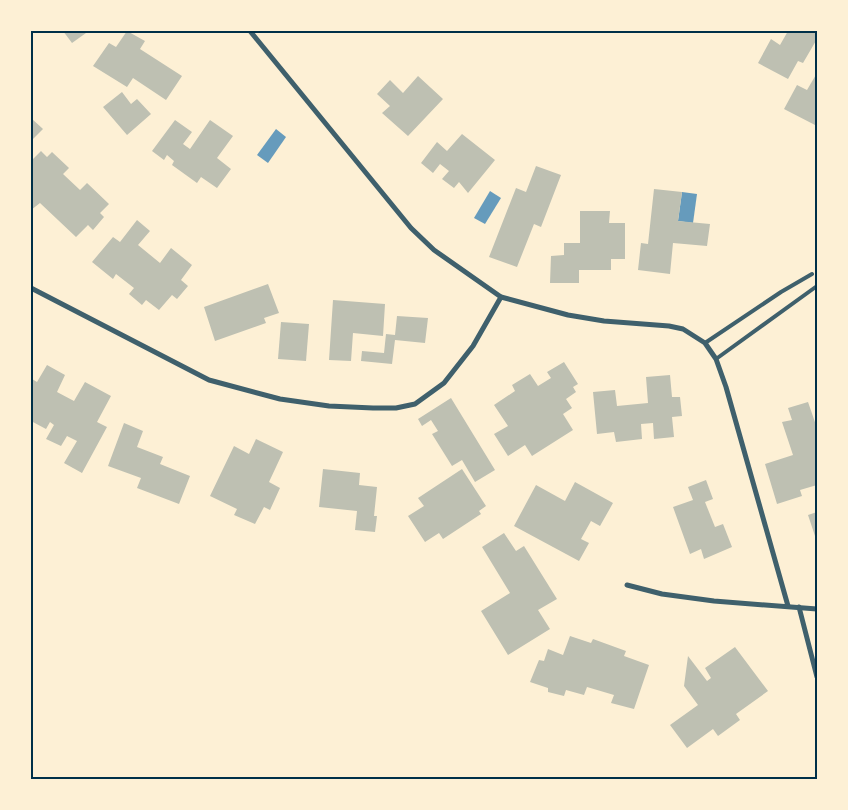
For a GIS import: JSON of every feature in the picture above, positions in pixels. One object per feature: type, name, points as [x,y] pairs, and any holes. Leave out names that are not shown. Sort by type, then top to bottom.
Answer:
[{"type":"street","points":[[250,31],[411,228],[434,250],[501,297],[568,315],[604,321],[669,326],[683,329],[705,343],[716,359],[788,606]]},
{"type":"street","points":[[31,288],[209,380],[280,399],[329,406],[373,408],[396,408],[415,404],[444,383],[473,346],[501,297]]},
{"type":"street","points":[[627,586],[662,594],[714,601],[817,609]]},
{"type":"street","points":[[799,607],[817,677]]},
{"type":"lane","points":[[705,343],[781,292],[812,274]]},
{"type":"lane","points":[[716,359],[817,286]]},
{"type":"water","points":[[276,129],[286,137],[268,163],[257,155]]},
{"type":"water","points":[[490,191],[501,198],[485,224],[474,218]]},
{"type":"water","points":[[682,192],[697,194],[693,223],[678,221]]},
{"type":"building","points":[[63,31],[85,31],[86,33],[72,43]]},
{"type":"building","points":[[127,31],[145,41],[140,49],[182,76],[166,100],[133,78],[127,87],[93,66],[109,43],[116,47]]},
{"type":"building","points":[[788,31],[817,31],[817,39],[803,63],[798,61],[788,79],[758,63],[771,39],[780,45]]},
{"type":"building","points":[[817,73],[817,122],[815,125],[784,109],[797,85],[807,90]]},
{"type":"building","points":[[418,76],[443,99],[408,136],[382,113],[390,106],[377,94],[390,80],[403,93]]},
{"type":"building","points":[[122,92],[131,104],[137,99],[151,114],[127,135],[103,107]]},
{"type":"building","points":[[31,118],[43,129],[31,141]]},
{"type":"building","points":[[175,120],[192,132],[183,144],[190,149],[210,120],[233,136],[217,158],[231,169],[217,188],[201,177],[197,183],[172,165],[174,161],[167,155],[164,160],[152,151]]},
{"type":"building","points":[[462,134],[495,160],[468,193],[459,182],[454,188],[442,179],[449,171],[440,164],[433,173],[421,163],[437,142],[447,151]]},
{"type":"building","points":[[41,151],[47,157],[52,152],[69,168],[63,174],[80,190],[87,183],[109,204],[100,213],[104,217],[93,230],[88,225],[76,237],[40,203],[31,210],[31,161]]},
{"type":"building","points":[[536,166],[561,175],[541,227],[534,224],[517,267],[489,257],[516,188],[526,192]]},
{"type":"building","points":[[654,189],[682,192],[678,221],[710,224],[707,246],[673,243],[670,274],[638,270],[641,243],[648,244]]},
{"type":"building","points":[[580,211],[610,211],[609,223],[625,223],[625,259],[611,259],[611,270],[579,270],[579,283],[550,283],[551,256],[564,255],[564,243],[580,243]]},
{"type":"building","points":[[137,220],[150,231],[138,245],[160,263],[171,248],[192,265],[181,280],[188,286],[177,299],[172,295],[159,310],[146,300],[142,305],[129,294],[134,288],[116,274],[113,279],[92,262],[113,237],[120,242]]},
{"type":"building","points":[[268,284],[279,313],[264,318],[266,323],[215,341],[204,307]]},
{"type":"building","points":[[333,300],[385,304],[383,336],[353,333],[351,361],[329,360]]},
{"type":"building","points":[[397,316],[428,318],[425,343],[395,340],[392,364],[361,361],[362,351],[384,353],[386,334],[395,335]]},
{"type":"building","points":[[281,322],[309,324],[306,361],[278,359]]},
{"type":"building","points":[[564,362],[578,384],[573,387],[576,392],[566,399],[572,408],[563,414],[573,430],[532,456],[525,445],[508,456],[494,434],[508,426],[494,405],[515,391],[512,385],[530,374],[538,386],[551,378],[547,372]]},
{"type":"building","points":[[47,365],[65,375],[57,392],[74,401],[85,382],[111,396],[97,422],[107,427],[82,473],[64,463],[77,441],[67,436],[61,446],[46,439],[54,425],[50,422],[46,429],[31,421],[31,381],[32,379],[37,382]]},
{"type":"building","points":[[670,375],[672,397],[680,397],[682,416],[672,417],[674,437],[654,439],[653,423],[641,424],[642,439],[616,442],[614,432],[597,434],[593,392],[615,390],[617,406],[648,403],[646,377]]},
{"type":"building","points":[[451,398],[495,470],[475,482],[462,460],[452,466],[432,434],[438,431],[431,420],[422,426],[418,419]]},
{"type":"building","points":[[808,402],[817,428],[817,485],[800,490],[802,496],[777,504],[765,464],[793,455],[782,422],[792,420],[788,408]]},
{"type":"building","points":[[124,423],[143,431],[137,447],[163,457],[160,464],[190,476],[179,504],[137,488],[141,478],[108,466]]},
{"type":"building","points":[[256,439],[283,452],[269,482],[280,488],[270,510],[264,507],[255,524],[234,515],[237,509],[210,496],[234,446],[249,454]]},
{"type":"building","points":[[323,469],[360,473],[359,485],[377,487],[374,516],[377,516],[375,532],[355,530],[357,511],[319,507]]},
{"type":"building","points":[[462,469],[486,506],[479,511],[481,514],[443,539],[439,533],[425,542],[408,516],[424,506],[418,498]]},
{"type":"building","points":[[706,480],[713,499],[705,502],[715,527],[723,524],[732,547],[704,559],[701,549],[690,554],[673,507],[693,500],[688,487]]},
{"type":"building","points":[[575,482],[613,503],[600,526],[591,521],[581,539],[589,543],[579,561],[514,526],[536,485],[565,501]]},
{"type":"building","points":[[817,512],[817,539],[816,539],[808,515]]},
{"type":"building","points":[[504,533],[516,551],[524,546],[557,599],[538,610],[550,629],[508,655],[481,611],[510,593],[482,547]]},
{"type":"building","points":[[570,636],[591,643],[593,639],[626,651],[624,656],[649,665],[634,709],[611,703],[614,695],[587,687],[584,695],[566,690],[564,696],[548,692],[548,688],[530,682],[539,660],[544,661],[548,649],[563,655]]},
{"type":"building","points":[[735,647],[768,691],[736,714],[740,720],[718,736],[713,729],[687,748],[670,725],[698,705],[684,686],[688,656],[707,681],[711,678],[705,668]]}]
